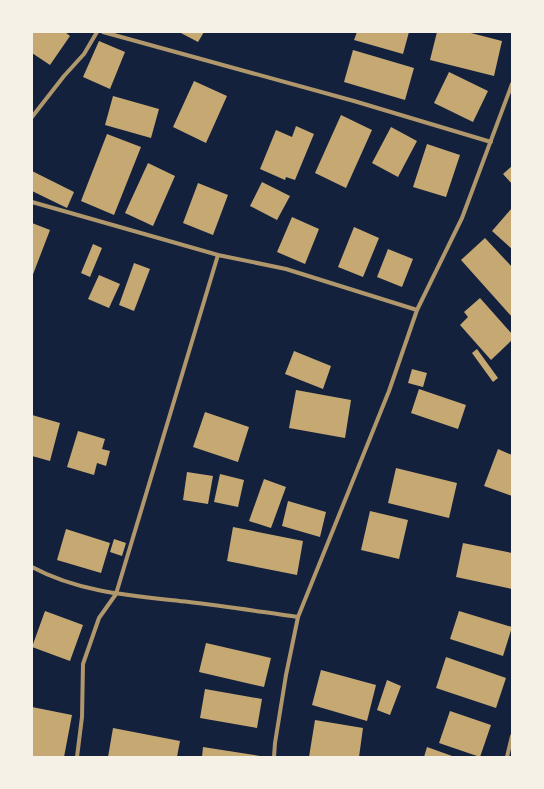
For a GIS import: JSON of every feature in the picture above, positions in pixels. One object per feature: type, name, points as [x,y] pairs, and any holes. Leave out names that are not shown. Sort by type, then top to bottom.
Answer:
[{"type":"street","points":[[32,118],[64,76],[84,54],[97,32]]},
{"type":"street","points":[[103,32],[354,101],[491,142]]},
{"type":"street","points":[[274,757],[286,675],[298,617],[389,391],[417,310],[462,218],[512,84]]},
{"type":"street","points":[[32,202],[218,255],[286,269],[417,310]]},
{"type":"street","points":[[77,757],[82,717],[83,664],[99,618],[116,594],[218,255]]},
{"type":"street","points":[[32,567],[49,576],[79,586],[116,594],[208,604],[298,617]]},
{"type":"street","points":[[507,757],[512,736]]},
{"type":"building","points":[[32,32],[65,32],[70,36],[50,65],[32,53]]},
{"type":"building","points":[[179,32],[204,32],[198,42]]},
{"type":"building","points":[[357,32],[409,32],[403,54],[354,40]]},
{"type":"building","points":[[437,32],[467,32],[502,41],[494,76],[430,60]]},
{"type":"building","points":[[99,41],[125,52],[110,89],[83,77]]},
{"type":"building","points":[[353,50],[414,68],[405,100],[344,82]]},
{"type":"building","points":[[449,72],[488,91],[473,122],[434,103]]},
{"type":"building","points":[[194,81],[227,96],[206,143],[173,127]]},
{"type":"building","points":[[113,96],[159,109],[151,138],[105,125]]},
{"type":"building","points":[[341,115],[372,130],[346,188],[315,173]]},
{"type":"building","points":[[296,126],[314,134],[295,180],[286,177],[285,180],[260,169],[276,130],[292,137]]},
{"type":"building","points":[[391,127],[417,141],[398,177],[372,163]]},
{"type":"building","points":[[107,134],[141,147],[114,215],[81,201]]},
{"type":"building","points":[[427,144],[460,155],[446,197],[413,187]]},
{"type":"building","points":[[148,163],[175,176],[153,226],[125,213]]},
{"type":"building","points":[[512,166],[512,184],[503,174]]},
{"type":"building","points":[[32,171],[74,192],[67,208],[32,191]]},
{"type":"building","points":[[262,182],[290,196],[277,220],[250,206]]},
{"type":"building","points":[[198,183],[228,195],[213,235],[183,223]]},
{"type":"building","points":[[512,208],[512,249],[492,231]]},
{"type":"building","points":[[292,217],[319,229],[305,264],[277,252]]},
{"type":"building","points":[[32,223],[50,230],[32,277]]},
{"type":"building","points":[[354,227],[379,238],[363,277],[338,267]]},
{"type":"building","points":[[485,238],[512,267],[512,317],[461,260]]},
{"type":"building","points":[[93,244],[102,248],[90,277],[81,273]]},
{"type":"building","points":[[388,249],[413,259],[402,287],[377,277]]},
{"type":"building","points":[[134,263],[150,269],[134,311],[119,305]]},
{"type":"building","points":[[99,275],[120,284],[109,308],[88,299]]},
{"type":"building","points":[[480,298],[512,334],[512,340],[491,360],[460,325],[468,317],[464,312]]},
{"type":"building","points":[[477,349],[498,378],[493,382],[472,353]]},
{"type":"building","points":[[294,351],[331,366],[323,389],[285,374]]},
{"type":"building","points":[[412,369],[427,373],[423,387],[408,383]]},
{"type":"building","points":[[419,389],[466,405],[458,429],[411,413]]},
{"type":"building","points":[[296,390],[351,400],[345,438],[289,428]]},
{"type":"building","points":[[205,412],[249,427],[238,462],[193,447]]},
{"type":"building","points":[[32,415],[60,423],[50,461],[32,456]]},
{"type":"building","points":[[78,431],[105,439],[102,449],[110,451],[106,466],[97,463],[94,475],[67,467]]},
{"type":"building","points":[[498,449],[512,455],[512,496],[484,486]]},
{"type":"building","points":[[396,468],[457,483],[449,518],[388,503]]},
{"type":"building","points":[[187,472],[213,476],[208,504],[183,500]]},
{"type":"building","points":[[220,474],[244,480],[238,507],[214,502]]},
{"type":"building","points":[[264,479],[286,487],[271,528],[249,521]]},
{"type":"building","points":[[288,501],[326,512],[320,537],[282,526]]},
{"type":"building","points":[[370,511],[408,520],[399,559],[361,550]]},
{"type":"building","points":[[233,527],[303,541],[297,575],[227,561]]},
{"type":"building","points":[[66,529],[110,543],[101,573],[57,560]]},
{"type":"building","points":[[114,539],[126,543],[122,556],[110,552]]},
{"type":"building","points":[[463,543],[512,553],[512,589],[456,577]]},
{"type":"building","points":[[45,611],[83,625],[70,661],[32,647]]},
{"type":"building","points":[[459,611],[512,627],[503,656],[450,639]]},
{"type":"building","points":[[206,643],[271,658],[264,687],[199,672]]},
{"type":"building","points":[[446,657],[506,678],[496,708],[436,688]]},
{"type":"building","points":[[321,670],[376,685],[367,721],[312,705]]},
{"type":"building","points":[[387,680],[401,686],[390,715],[377,710]]},
{"type":"building","points":[[205,689],[262,699],[257,728],[200,718]]},
{"type":"building","points":[[32,707],[72,715],[64,757],[32,757]]},
{"type":"building","points":[[450,711],[491,725],[480,757],[439,743]]},
{"type":"building","points":[[315,720],[363,728],[359,757],[309,757]]},
{"type":"building","points":[[113,728],[180,741],[177,757],[108,757]]},
{"type":"building","points":[[203,747],[260,756],[260,757],[202,757]]},
{"type":"building","points":[[427,747],[455,757],[424,757]]}]
